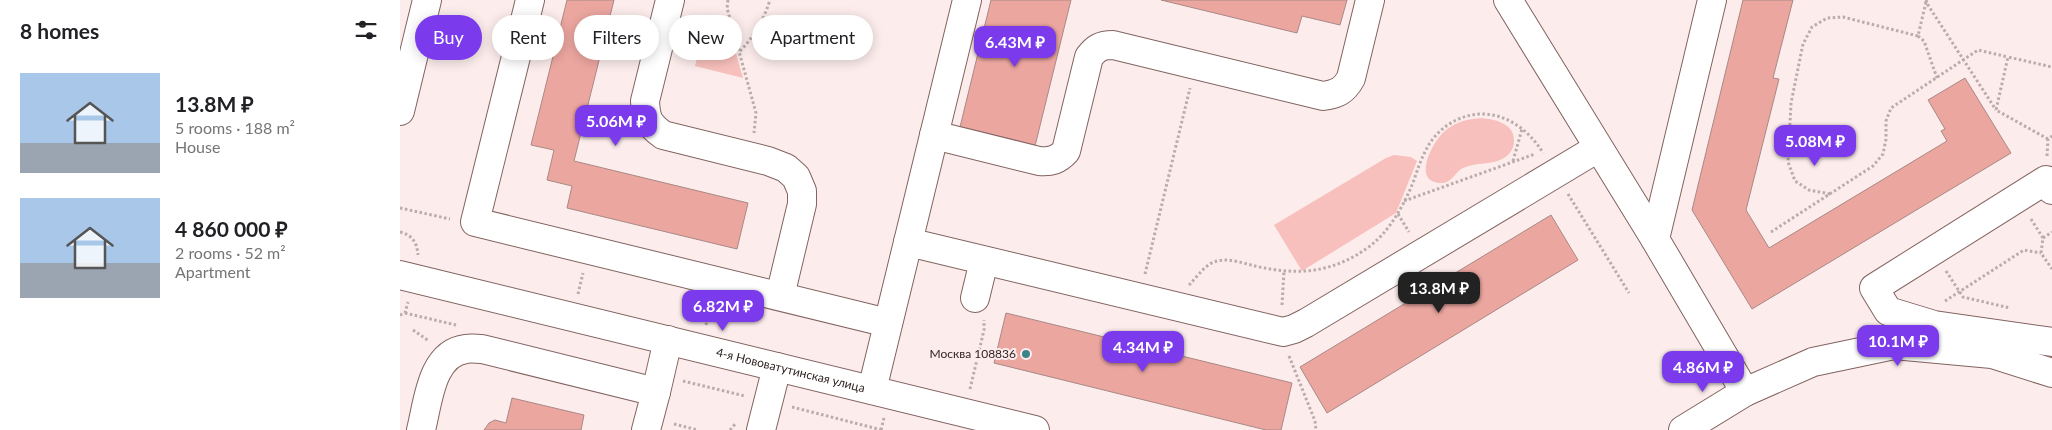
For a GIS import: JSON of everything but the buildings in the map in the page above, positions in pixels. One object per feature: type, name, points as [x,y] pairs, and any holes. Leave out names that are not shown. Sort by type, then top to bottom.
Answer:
[{"type":"street","points":[[400,111],[427,0]]},
{"type":"street","points":[[530,0],[476,222],[888,322]]},
{"type":"street","points":[[872,390],[967,0]]},
{"type":"street","points":[[934,135],[1039,160],[1051,162],[1060,158],[1066,150],[1089,57],[1095,49],[1102,45],[1113,45],[1323,96],[1336,94],[1345,88],[1350,78],[1370,0]]},
{"type":"street","points":[[1508,0],[1655,239],[1745,392]]},
{"type":"street","points":[[1655,239],[1712,0]]},
{"type":"street","points":[[667,11],[645,101],[646,116],[652,127],[663,135],[748,156],[786,168],[796,177],[802,191],[802,204],[780,296]]},
{"type":"street","points":[[908,242],[1262,329],[1282,332],[1294,329],[1549,162],[1598,148]]},
{"type":"street","points":[[2052,190],[2046,180],[1874,288],[1888,311],[1929,323],[2052,342]]},
{"type":"street","points":[[975,298],[984,261]]},
{"type":"street","name":"4-я Нововатутинская улица","points":[[400,275],[1036,430]]},
{"type":"street","points":[[646,430],[668,340]]},
{"type":"street","points":[[1683,430],[1745,392],[1813,362],[1894,345],[1992,354],[2052,373]]},
{"type":"street","points":[[421,430],[432,384],[441,364],[451,354],[466,349],[482,349],[656,392]]},
{"type":"street","points":[[761,430],[777,367]]},
{"type":"path","points":[[728,0],[730,15]]},
{"type":"path","points":[[742,49],[749,42],[766,13],[770,0]]},
{"type":"path","points":[[1918,36],[1926,1]]},
{"type":"path","points":[[1926,1],[1996,110],[2048,139]]},
{"type":"path","points":[[667,11],[691,15]]},
{"type":"path","points":[[1830,194],[1809,190],[1795,181],[1788,162],[1791,103],[1803,44],[1812,27],[1827,18],[1843,16],[1918,36],[1924,41],[1937,78]]},
{"type":"path","points":[[1771,232],[1873,166],[1883,154],[1886,139],[1886,121],[1891,108],[1978,50],[2052,67]]},
{"type":"path","points":[[1996,110],[2008,57]]},
{"type":"path","points":[[742,59],[756,112],[756,126],[748,156]]},
{"type":"path","points":[[1139,299],[1196,65]]},
{"type":"path","points":[[1171,306],[1206,267],[1222,260],[1231,260],[1272,270],[1295,272],[1322,269],[1356,256],[1388,229],[1404,201],[1419,170],[1425,152],[1434,137],[1445,126],[1459,118],[1474,114],[1490,114],[1505,119],[1522,129],[1537,142],[1629,293]]},
{"type":"path","points":[[1513,162],[1522,129]]},
{"type":"path","points":[[1404,201],[1513,162],[1549,162]]},
{"type":"path","points":[[2018,197],[2043,238],[2041,253],[2052,269]]},
{"type":"path","points":[[400,208],[426,214]]},
{"type":"path","points":[[2043,238],[2052,232]]},
{"type":"path","points":[[1929,323],[1932,309],[2024,250],[2041,253]]},
{"type":"path","points":[[1932,251],[1963,297],[2016,310]]},
{"type":"path","points":[[970,390],[985,326],[975,298]]},
{"type":"path","points":[[881,430],[884,417]]},
{"type":"shaded area","points":[[696,60],[738,60],[743,78],[695,66]]},
{"type":"shaded area","points":[[1482,118],[1501,123],[1512,131],[1514,141],[1508,155],[1495,162],[1463,168],[1445,183],[1432,181],[1427,176],[1426,169],[1427,160],[1435,142],[1450,127],[1468,120]]},
{"type":"shaded area","points":[[1394,155],[1411,157],[1417,161],[1396,213],[1302,271],[1274,225]]},
{"type":"place","name":"Москва 108836","points":[[1026,354]]}]
